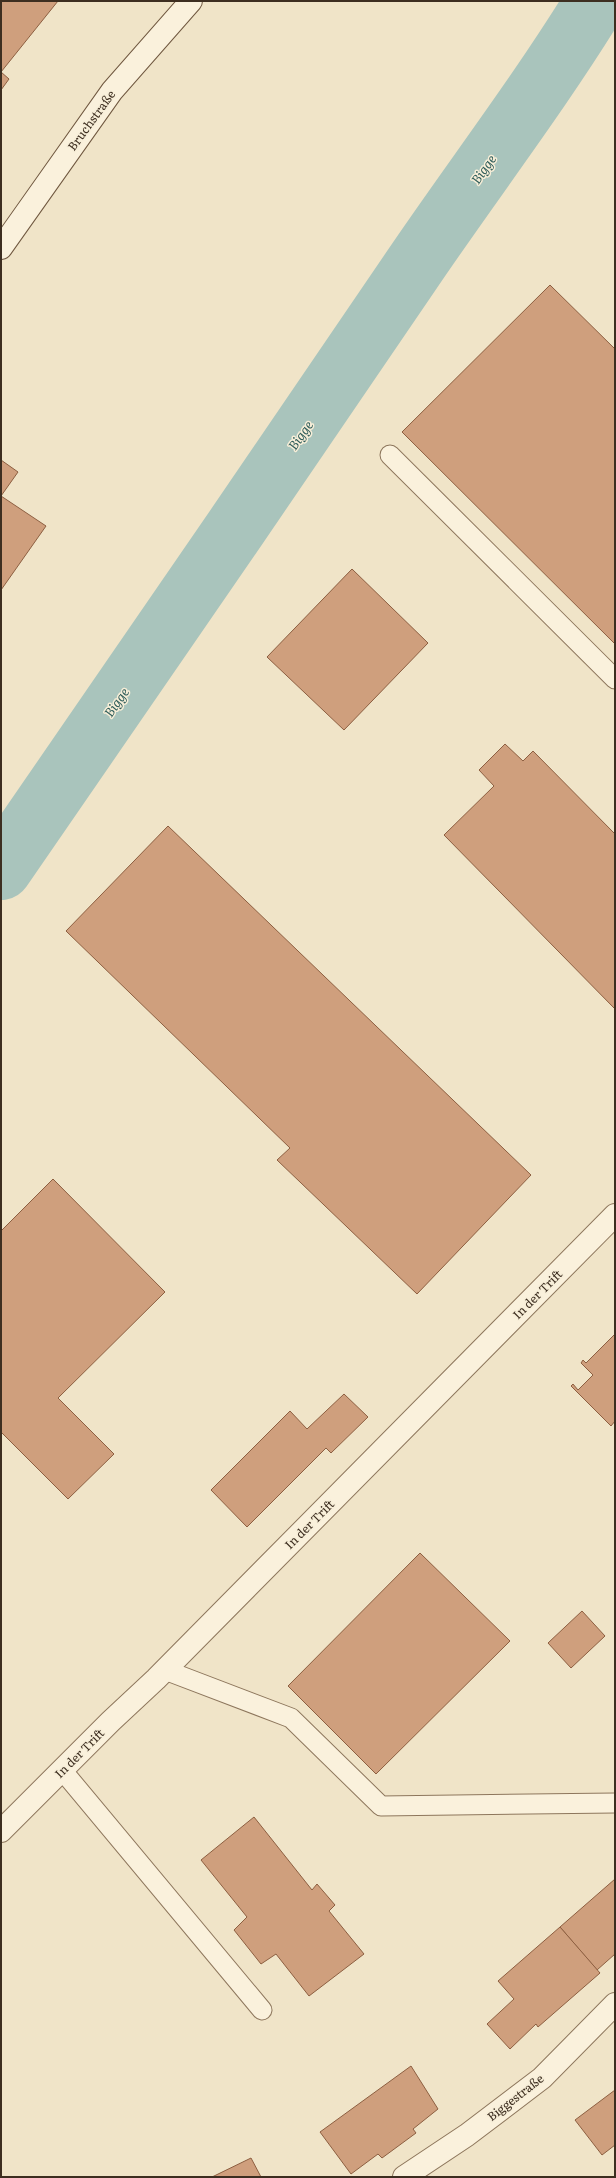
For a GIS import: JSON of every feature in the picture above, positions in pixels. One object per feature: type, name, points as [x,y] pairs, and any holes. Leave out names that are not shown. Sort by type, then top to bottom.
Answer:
[{"type":"street","name":"Bruchstraße","points":[[1,248],[112,91],[191,1]]},
{"type":"street","name":"In der Trift","points":[[1,1831],[165,1670],[615,1215]]},
{"type":"street","name":"Biggestraße","points":[[404,2177],[467,2135],[542,2078],[615,2004]]},
{"type":"lane","points":[[390,456],[615,679]]},
{"type":"lane","points":[[165,1670],[291,1718],[381,1806],[615,1803]]},
{"type":"lane","points":[[62,1770],[262,2010]]},
{"type":"building","points":[[1,1],[58,1],[1,72]]},
{"type":"building","points":[[1,72],[9,79],[1,90]]},
{"type":"building","points":[[550,285],[615,349],[615,644],[402,432]]},
{"type":"building","points":[[1,460],[18,472],[1,496]]},
{"type":"building","points":[[1,496],[46,526],[1,590]]},
{"type":"building","points":[[352,569],[428,643],[344,730],[267,657]]},
{"type":"building","points":[[505,744],[523,761],[533,751],[615,834],[615,1009],[444,835],[494,786],[479,770]]},
{"type":"building","points":[[168,826],[531,1175],[417,1294],[277,1160],[290,1148],[66,931]]},
{"type":"building","points":[[53,1179],[165,1292],[58,1398],[114,1454],[68,1499],[1,1432],[1,1231]]},
{"type":"building","points":[[615,1334],[615,1421],[611,1426],[571,1386],[573,1384],[578,1390],[593,1375],[581,1363],[583,1360],[586,1363]]},
{"type":"building","points":[[344,1394],[368,1417],[331,1453],[326,1448],[247,1527],[211,1490],[290,1411],[307,1429]]},
{"type":"building","points":[[420,1553],[510,1641],[376,1774],[288,1686]]},
{"type":"building","points":[[582,1611],[605,1636],[571,1668],[548,1643]]},
{"type":"building","points":[[254,1817],[312,1890],[317,1884],[335,1905],[329,1911],[364,1954],[309,1996],[276,1954],[261,1964],[234,1930],[247,1917],[201,1860]]},
{"type":"building","points":[[615,1879],[615,1954],[597,1970],[560,1927]]},
{"type":"building","points":[[560,1927],[600,1973],[538,2027],[536,2024],[510,2049],[487,2024],[514,1999],[498,1981]]},
{"type":"building","points":[[411,2066],[438,2109],[413,2129],[416,2133],[382,2158],[378,2154],[351,2174],[320,2132]]},
{"type":"building","points":[[615,2090],[615,2145],[602,2155],[575,2120]]},
{"type":"building","points":[[251,2158],[261,2177],[212,2177]]},
{"type":"waterway","name":"Bigge","points":[[1,869],[434,237],[552,70],[596,1]]}]
